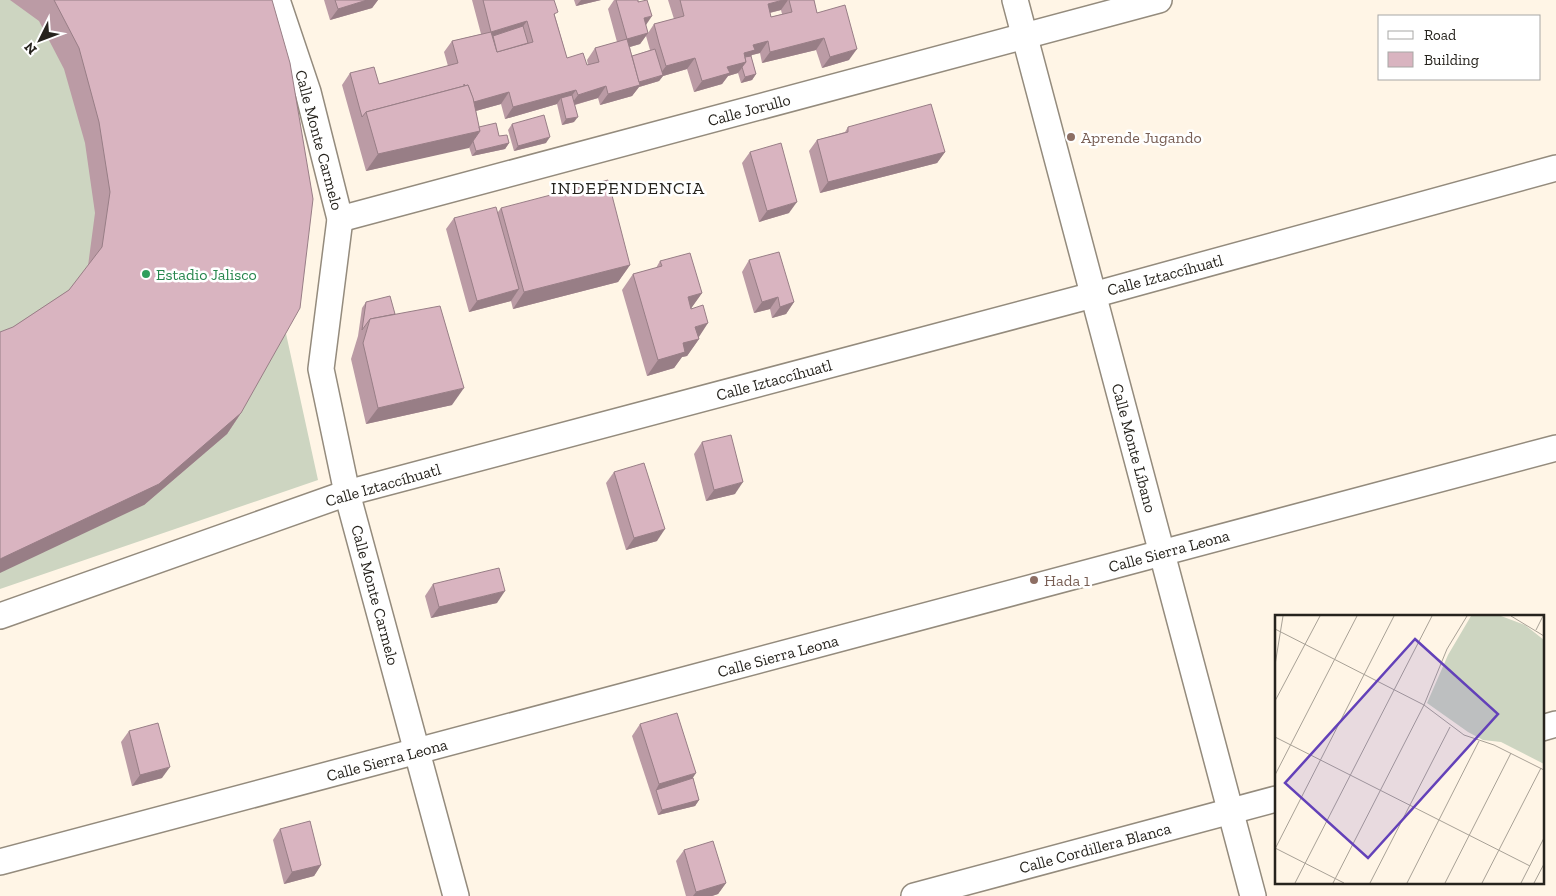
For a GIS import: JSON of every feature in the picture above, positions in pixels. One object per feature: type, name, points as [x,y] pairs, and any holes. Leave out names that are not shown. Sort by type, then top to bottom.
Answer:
[{"type":"street","name":"Calle Monte Carmelo","points":[[278,0],[308,92],[340,219],[322,369],[347,493],[456,896]]},
{"type":"street","name":"Calle Monte Líbano","points":[[1015,0],[1253,896]]},
{"type":"street","name":"Calle Jorullo","points":[[340,219],[1159,0]]},
{"type":"street","name":"Calle Iztaccíhuatl","points":[[0,616],[347,493],[1093,295],[1556,168]]},
{"type":"street","name":"Calle Sierra Leona","points":[[0,862],[1556,448]]},
{"type":"street","name":"Calle Cordillera Blanca","points":[[914,896],[1275,799]]},
{"type":"green space","name":"Estadio Jalisco","points":[[0,0],[252,0],[285,329],[318,480],[0,589]]},
{"type":"building","name":"Estadio Jalisco","points":[[54,0],[272,0],[290,63],[313,199],[300,308],[241,413],[159,484],[0,559],[0,332],[13,327],[69,290],[102,247],[110,192],[99,122],[79,48]]},
{"type":"building","points":[[335,0],[367,0],[338,9]]},
{"type":"building","points":[[483,0],[554,0],[558,12],[554,14],[567,58],[583,53],[587,65],[599,62],[595,48],[627,39],[640,85],[608,94],[606,86],[578,95],[576,90],[513,107],[509,92],[474,102],[468,85],[465,86],[464,84],[464,86],[366,112],[362,117],[350,73],[374,67],[379,84],[458,63],[452,41],[491,32]],"holes":[[[527,21],[533,42],[497,52],[491,32]]]},
{"type":"building","points":[[616,0],[638,0],[638,2],[647,0],[652,16],[644,18],[648,33],[627,39]]},
{"type":"building","points":[[680,0],[783,0],[768,4],[771,17],[792,12],[789,0],[814,0],[817,13],[845,5],[857,49],[830,57],[824,38],[770,52],[768,41],[753,45],[755,50],[744,53],[746,62],[727,67],[730,73],[702,81],[695,58],[666,66],[659,43],[654,24],[684,16]]},
{"type":"building","points":[[523,26],[528,43],[497,52],[493,36]]},
{"type":"building","points":[[655,49],[663,75],[639,82],[632,56]]},
{"type":"building","points":[[751,56],[756,74],[745,77],[742,67],[746,62],[745,57]]},
{"type":"building","points":[[468,85],[473,98],[480,131],[378,154],[366,112]]},
{"type":"building","points":[[572,95],[578,117],[566,119],[561,98]]},
{"type":"building","points":[[931,104],[945,152],[828,182],[817,140],[848,132],[848,127]]},
{"type":"building","points":[[544,115],[550,137],[518,146],[512,124]]},
{"type":"building","points":[[496,123],[499,136],[507,135],[509,143],[476,151],[473,141],[480,131],[479,127]]},
{"type":"building","points":[[781,143],[797,202],[767,211],[750,152]]},
{"type":"building","points":[[608,180],[630,265],[524,292],[501,208]]},
{"type":"building","points":[[496,207],[519,289],[477,301],[454,218]]},
{"type":"building","points":[[779,252],[794,302],[780,307],[778,297],[762,302],[749,260]]},
{"type":"building","points":[[690,253],[702,293],[688,297],[691,309],[703,305],[708,323],[695,327],[699,339],[683,343],[685,352],[658,360],[633,274],[662,266],[660,261]]},
{"type":"building","points":[[390,296],[395,314],[370,319],[362,330],[366,302]]},
{"type":"building","points":[[440,306],[464,388],[378,408],[363,343],[370,319]]},
{"type":"building","points":[[731,435],[743,482],[714,490],[702,442]]},
{"type":"building","points":[[644,463],[665,529],[634,538],[614,472]]},
{"type":"building","points":[[499,568],[505,591],[439,607],[433,584]]},
{"type":"building","points":[[677,713],[696,773],[659,784],[640,724]]},
{"type":"building","points":[[158,723],[170,767],[140,775],[129,731]]},
{"type":"building","points":[[693,778],[699,800],[662,810],[656,790]]},
{"type":"building","points":[[310,821],[321,865],[292,872],[280,829]]},
{"type":"building","points":[[713,841],[726,883],[696,892],[684,850]]},
{"type":"place","name":"Aprende Jugando","points":[[1071,137]]},
{"type":"place","name":"Estadio Jalisco","points":[[146,274]]},
{"type":"place","name":"Hada 1","points":[[1034,580]]},
{"type":"district","name":"INDEPENDENCIA","points":[[628,188]]}]
